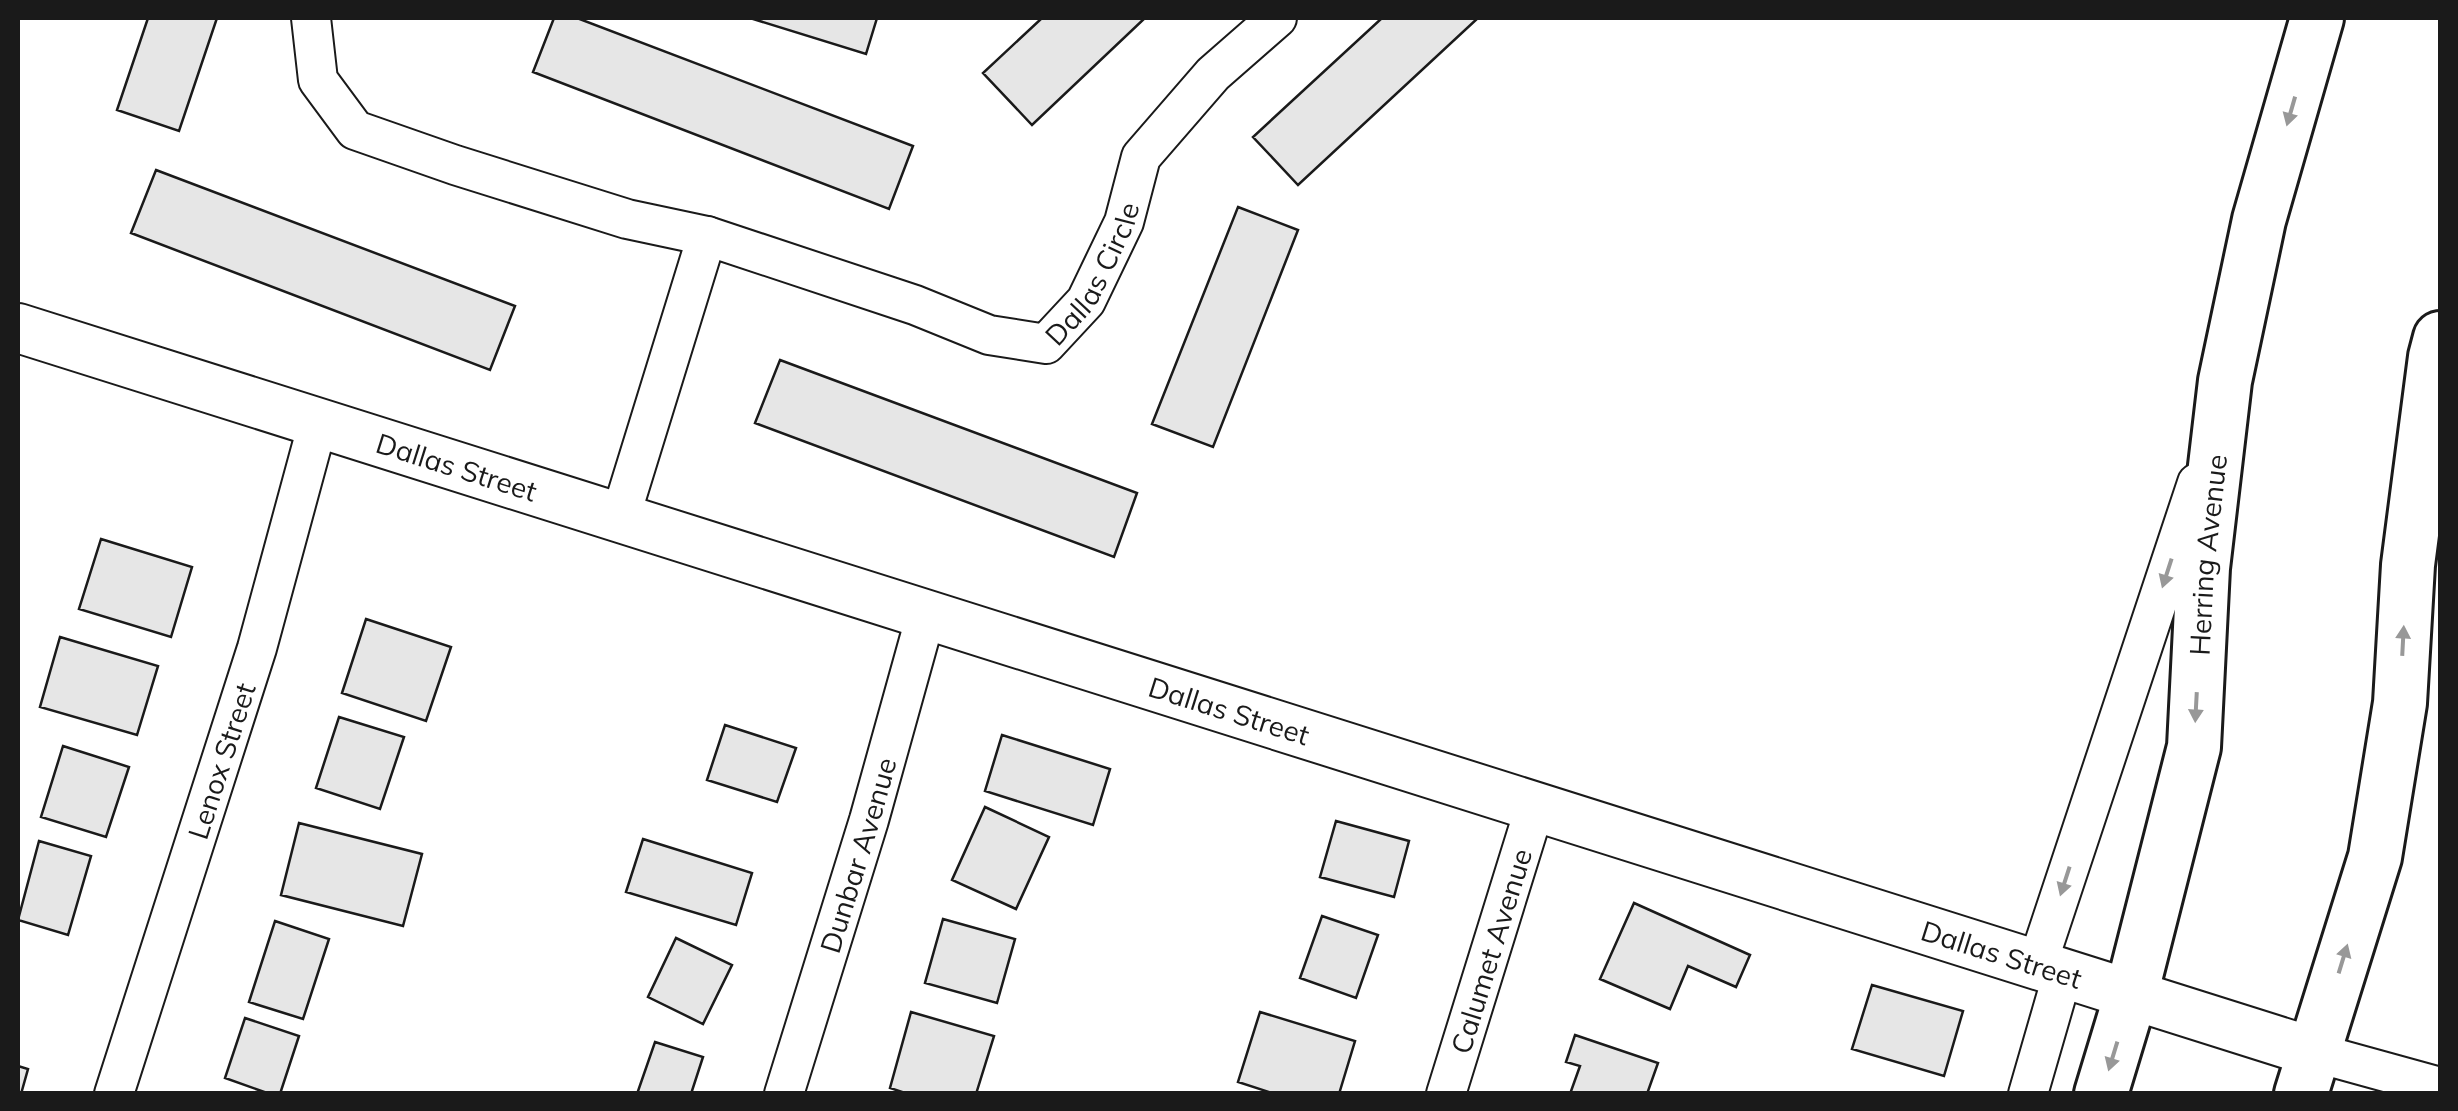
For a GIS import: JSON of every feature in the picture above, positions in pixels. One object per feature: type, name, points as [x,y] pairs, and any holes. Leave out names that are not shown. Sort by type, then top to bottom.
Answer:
[{"type":"main road","name":"Herring Avenue","points":[[2102,1094],[2194,748],[2203,568],[2220,414],[2260,220],[2317,18]]},
{"type":"main road","points":[[2307,1073],[2375,857],[2400,704],[2408,564],[2440,338]]},
{"type":"street","name":"Dallas Circle","points":[[311,18],[318,80],[356,130],[627,219],[706,236],[915,304],[989,335],[1046,344],[1086,301],[1124,222],[1141,157],[1214,74],[1277,18]]},
{"type":"street","points":[[620,518],[706,236]]},
{"type":"street","name":"Dallas Street","points":[[18,328],[2131,995],[2307,1073],[2440,1086]]},
{"type":"street","points":[[2028,1094],[2050,969],[2220,414]]},
{"type":"street","name":"Lenox Street","points":[[114,1094],[257,648],[318,422]]},
{"type":"street","name":"Dunbar Avenue","points":[[784,1094],[926,615]]},
{"type":"street","name":"Calumet Avenue","points":[[1446,1094],[1535,807]]},
{"type":"building","points":[[148,18],[217,18],[179,131],[117,110]]},
{"type":"building","points":[[554,18],[577,18],[913,146],[889,209],[533,72]]},
{"type":"building","points":[[750,18],[877,18],[866,54]]},
{"type":"building","points":[[1042,18],[1145,18],[1032,125],[983,73]]},
{"type":"building","points":[[1382,18],[1478,18],[1298,185],[1253,137]]},
{"type":"building","points":[[156,170],[515,306],[490,370],[131,233]]},
{"type":"building","points":[[1238,207],[1298,230],[1213,447],[1152,424]]},
{"type":"building","points":[[780,360],[1137,493],[1114,557],[755,423]]},
{"type":"building","points":[[101,539],[192,567],[171,637],[79,609]]},
{"type":"building","points":[[366,619],[451,647],[426,721],[342,693]]},
{"type":"building","points":[[60,637],[158,666],[137,735],[40,707]]},
{"type":"building","points":[[339,717],[404,737],[380,809],[316,788]]},
{"type":"building","points":[[725,725],[796,748],[777,802],[707,780]]},
{"type":"building","points":[[1002,735],[1110,769],[1093,825],[985,791]]},
{"type":"building","points":[[63,746],[129,767],[106,837],[41,817]]},
{"type":"building","points":[[985,807],[1049,837],[1016,909],[952,880]]},
{"type":"building","points":[[1336,821],[1409,841],[1394,897],[1320,877]]},
{"type":"building","points":[[299,823],[422,854],[403,926],[281,895]]},
{"type":"building","points":[[643,839],[752,873],[736,925],[626,892]]},
{"type":"building","points":[[39,841],[91,856],[68,935],[18,920]]},
{"type":"building","points":[[1634,903],[1750,955],[1736,987],[1688,966],[1670,1009],[1600,979]]},
{"type":"building","points":[[1322,916],[1378,935],[1356,998],[1300,978]]},
{"type":"building","points":[[943,919],[1015,939],[997,1003],[925,983]]},
{"type":"building","points":[[275,921],[329,939],[303,1019],[249,1002]]},
{"type":"building","points":[[676,938],[732,965],[703,1024],[648,997]]},
{"type":"building","points":[[1872,985],[1963,1011],[1944,1076],[1852,1049]]},
{"type":"building","points":[[911,1012],[994,1036],[976,1094],[908,1094],[890,1088]]},
{"type":"building","points":[[1260,1012],[1355,1041],[1339,1094],[1275,1094],[1238,1082]]},
{"type":"building","points":[[245,1018],[299,1036],[280,1094],[225,1078]]},
{"type":"building","points":[[1575,1035],[1658,1063],[1647,1094],[1570,1094],[1580,1066],[1566,1062]]},
{"type":"building","points":[[655,1042],[703,1057],[691,1094],[637,1094]]},
{"type":"building","points":[[18,1066],[28,1069],[21,1094],[18,1094]]}]
